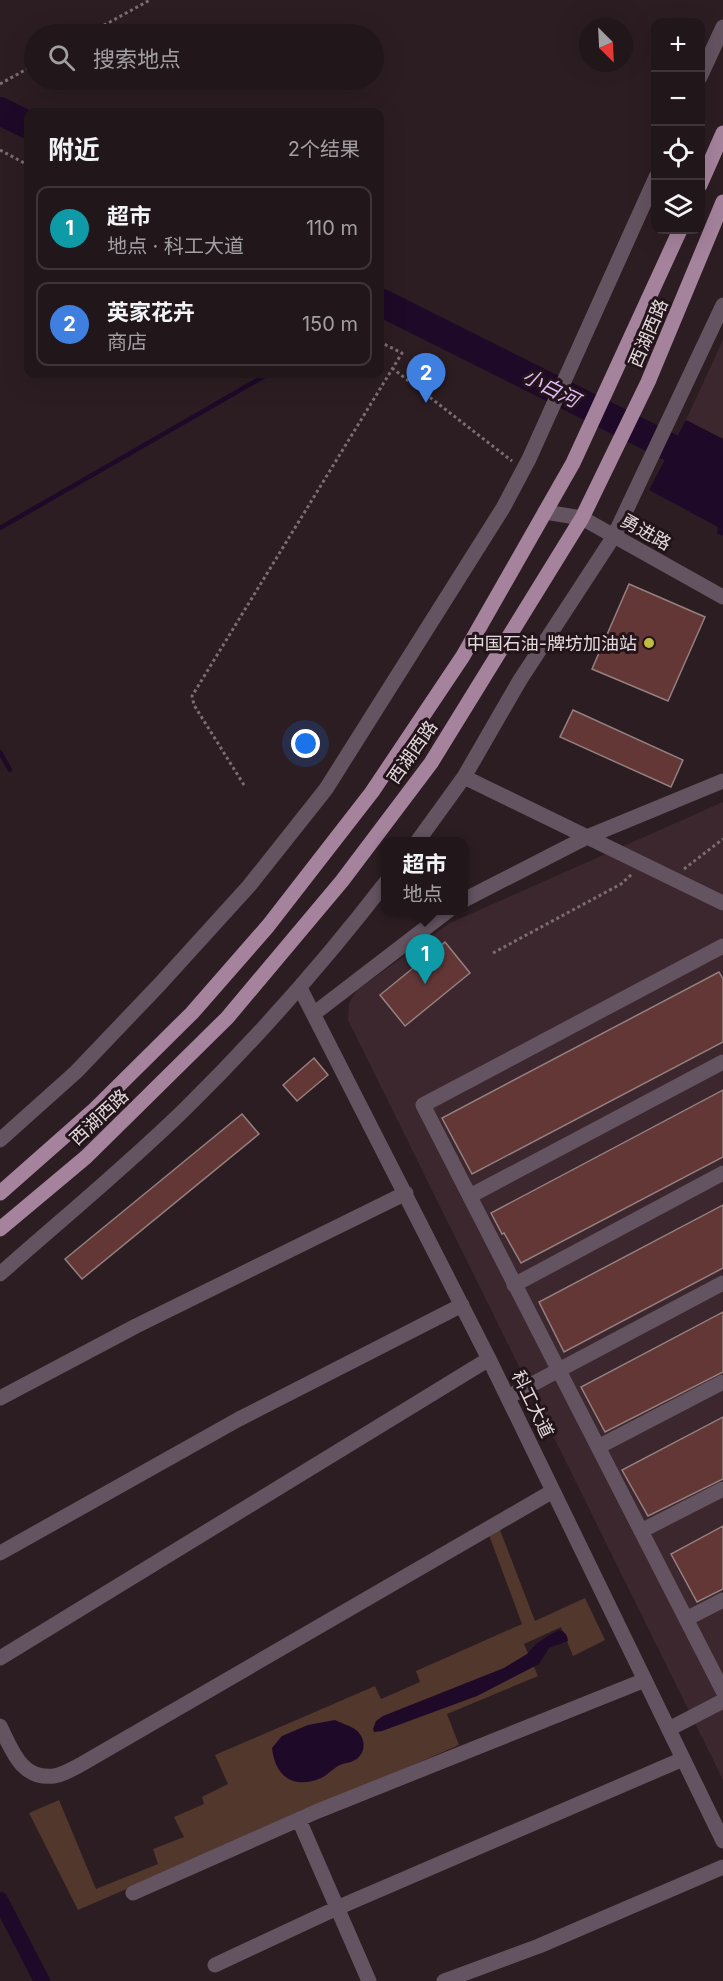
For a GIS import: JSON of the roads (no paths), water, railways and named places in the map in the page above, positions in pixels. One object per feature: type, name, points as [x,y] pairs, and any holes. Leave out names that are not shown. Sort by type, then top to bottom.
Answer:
[{"type":"main road","points":[[702,180],[723,133]]},
{"type":"main road","name":"西湖西路","points":[[0,1229],[86,1157],[227,1018],[342,881],[431,763],[582,518],[602,480],[648,382],[723,202]]},
{"type":"main road","name":"西湖西路","points":[[0,1193],[84,1119],[192,1013],[268,926],[372,792],[463,656],[573,463],[678,234]]},
{"type":"street","points":[[702,72],[723,27]]},
{"type":"street","points":[[0,1140],[76,1072],[249,886],[319,798],[346,759],[503,508],[526,464],[655,180]]},
{"type":"street","points":[[421,837],[464,777],[520,680],[614,536],[723,305]]},
{"type":"street","name":"勇进路","points":[[545,512],[582,518],[723,597]]},
{"type":"street","points":[[464,777],[723,903]]},
{"type":"street","points":[[468,898],[586,837],[723,781]]},
{"type":"street","points":[[0,1274],[186,1108],[300,988],[381,889]]},
{"type":"street","points":[[320,1009],[442,915]]},
{"type":"street","points":[[723,946],[423,1104],[723,1692]]},
{"type":"street","name":"科工大道","points":[[300,988],[508,1397],[723,1841]]},
{"type":"street","points":[[470,1196],[723,1062]]},
{"type":"street","points":[[514,1285],[723,1173]]},
{"type":"street","points":[[0,1398],[136,1326],[406,1193]]},
{"type":"street","points":[[508,1397],[723,1283]]},
{"type":"street","points":[[0,1553],[239,1419],[462,1305]]},
{"type":"street","points":[[0,1658],[489,1359]]},
{"type":"street","points":[[598,1447],[723,1382]]},
{"type":"street","points":[[641,1531],[723,1489]]},
{"type":"street","points":[[0,1726],[20,1764],[39,1776],[56,1776],[91,1759],[553,1491]]},
{"type":"street","points":[[686,1619],[723,1600]]},
{"type":"street","points":[[133,1893],[299,1820],[645,1680]]},
{"type":"street","points":[[669,1729],[723,1701]]},
{"type":"street","points":[[215,1965],[337,1908],[683,1759]]},
{"type":"street","points":[[299,1820],[369,1981]]},
{"type":"street","points":[[444,1981],[539,1946],[723,1867]]},
{"type":"waterway","name":"小白河","points":[[0,111],[24,123]]},
{"type":"waterway","name":"小白河","points":[[384,304],[723,474]]},
{"type":"waterway","points":[[0,528],[261,378]]},
{"type":"waterway","points":[[0,752],[10,770]]},
{"type":"waterway","points":[[0,1900],[42,1981]]},
{"type":"place","name":"英家花卉","points":[[426,403]]},
{"type":"place","name":"中国石油-牌坊加油站","points":[[649,643]]},
{"type":"place","name":"超市","points":[[425,984]]}]
